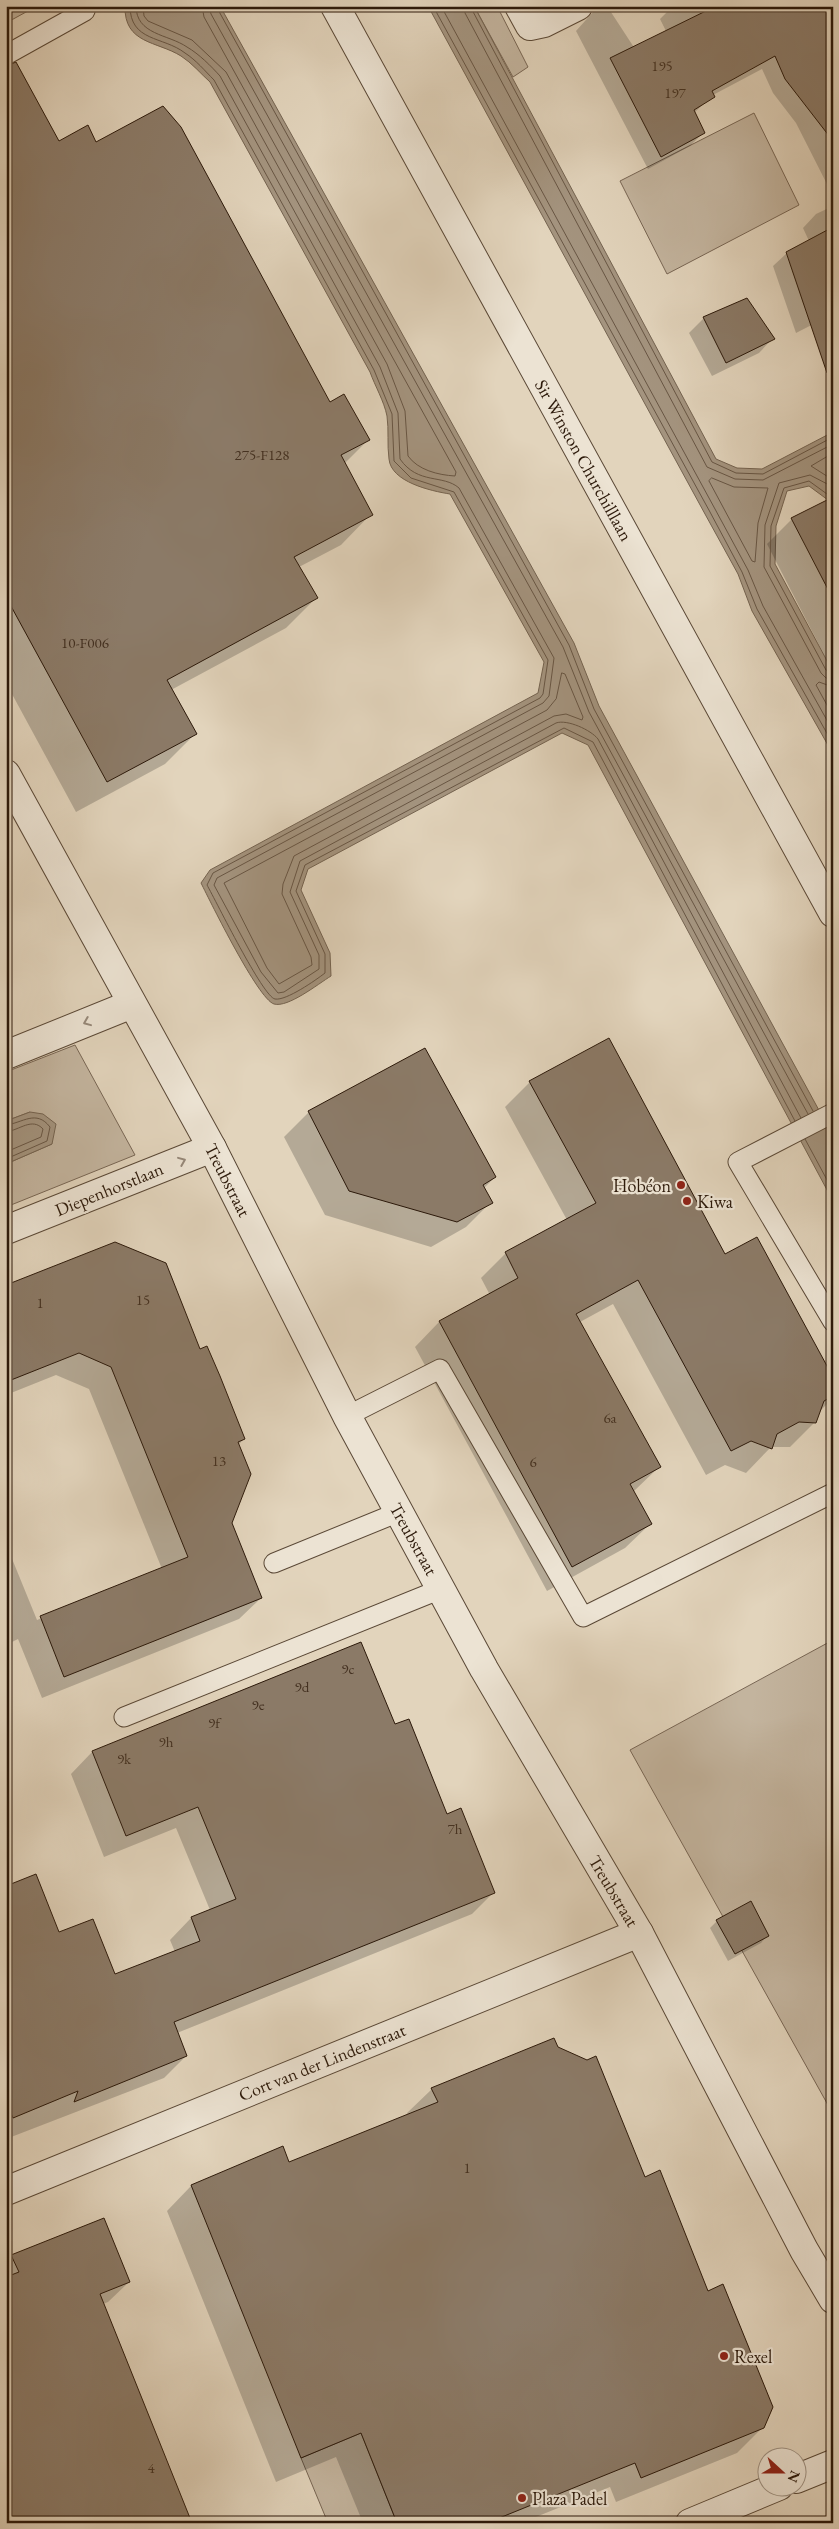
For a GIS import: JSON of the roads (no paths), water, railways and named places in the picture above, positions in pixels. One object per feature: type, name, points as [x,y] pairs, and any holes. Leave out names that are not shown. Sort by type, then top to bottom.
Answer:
[{"type":"street","name":"Sir Winston Churchilllaan","points":[[335,6],[833,913]]},
{"type":"street","points":[[519,6],[530,26],[544,23],[578,6]]},
{"type":"street","name":"Treubstraat","points":[[6,774],[212,1148],[347,1416],[399,1512],[519,1728],[639,1933],[804,2250],[833,2299]]},
{"type":"street","points":[[6,1055],[132,1004]]},
{"type":"street","name":"Diepenhorstlaan","points":[[6,1230],[212,1148]]},
{"type":"street","name":"Cort van der Lindenstraat","points":[[6,2191],[639,1933]]},
{"type":"street","points":[[806,2475],[833,2464]]},
{"type":"street","points":[[690,2523],[756,2496]]},
{"type":"lane","points":[[6,55],[85,11]]},
{"type":"lane","points":[[833,1113],[738,1162],[833,1322]]},
{"type":"lane","points":[[347,1416],[440,1369],[582,1616],[833,1493]]},
{"type":"lane","points":[[274,1563],[399,1512]]},
{"type":"lane","points":[[124,1717],[441,1589]]},
{"type":"water","points":[[125,6],[220,6],[574,643],[599,706],[833,1136],[833,1201],[588,745],[562,733],[308,869],[301,890],[330,953],[331,976],[295,999],[280,1004],[274,1004],[257,986],[224,929],[201,883],[210,870],[538,693],[544,662],[450,494],[433,491],[413,484],[397,474],[391,467],[388,454],[387,416],[370,372],[210,82],[181,56],[136,35],[130,28],[126,18]]},
{"type":"water","points":[[428,6],[474,6],[716,459],[737,468],[762,469],[833,432],[833,498],[828,500],[809,486],[787,491],[776,526],[775,564],[833,672],[833,754],[752,611],[738,574]]},
{"type":"water","points":[[30,1112],[43,1114],[56,1124],[52,1144],[6,1164],[6,1121]]},
{"type":"place","name":"Hobéon","points":[[681,1185]]},
{"type":"place","name":"Kiwa","points":[[687,1201]]},
{"type":"place","name":"Rexel","points":[[724,2356]]},
{"type":"place","name":"Plaza Padel","points":[[522,2498]]}]
